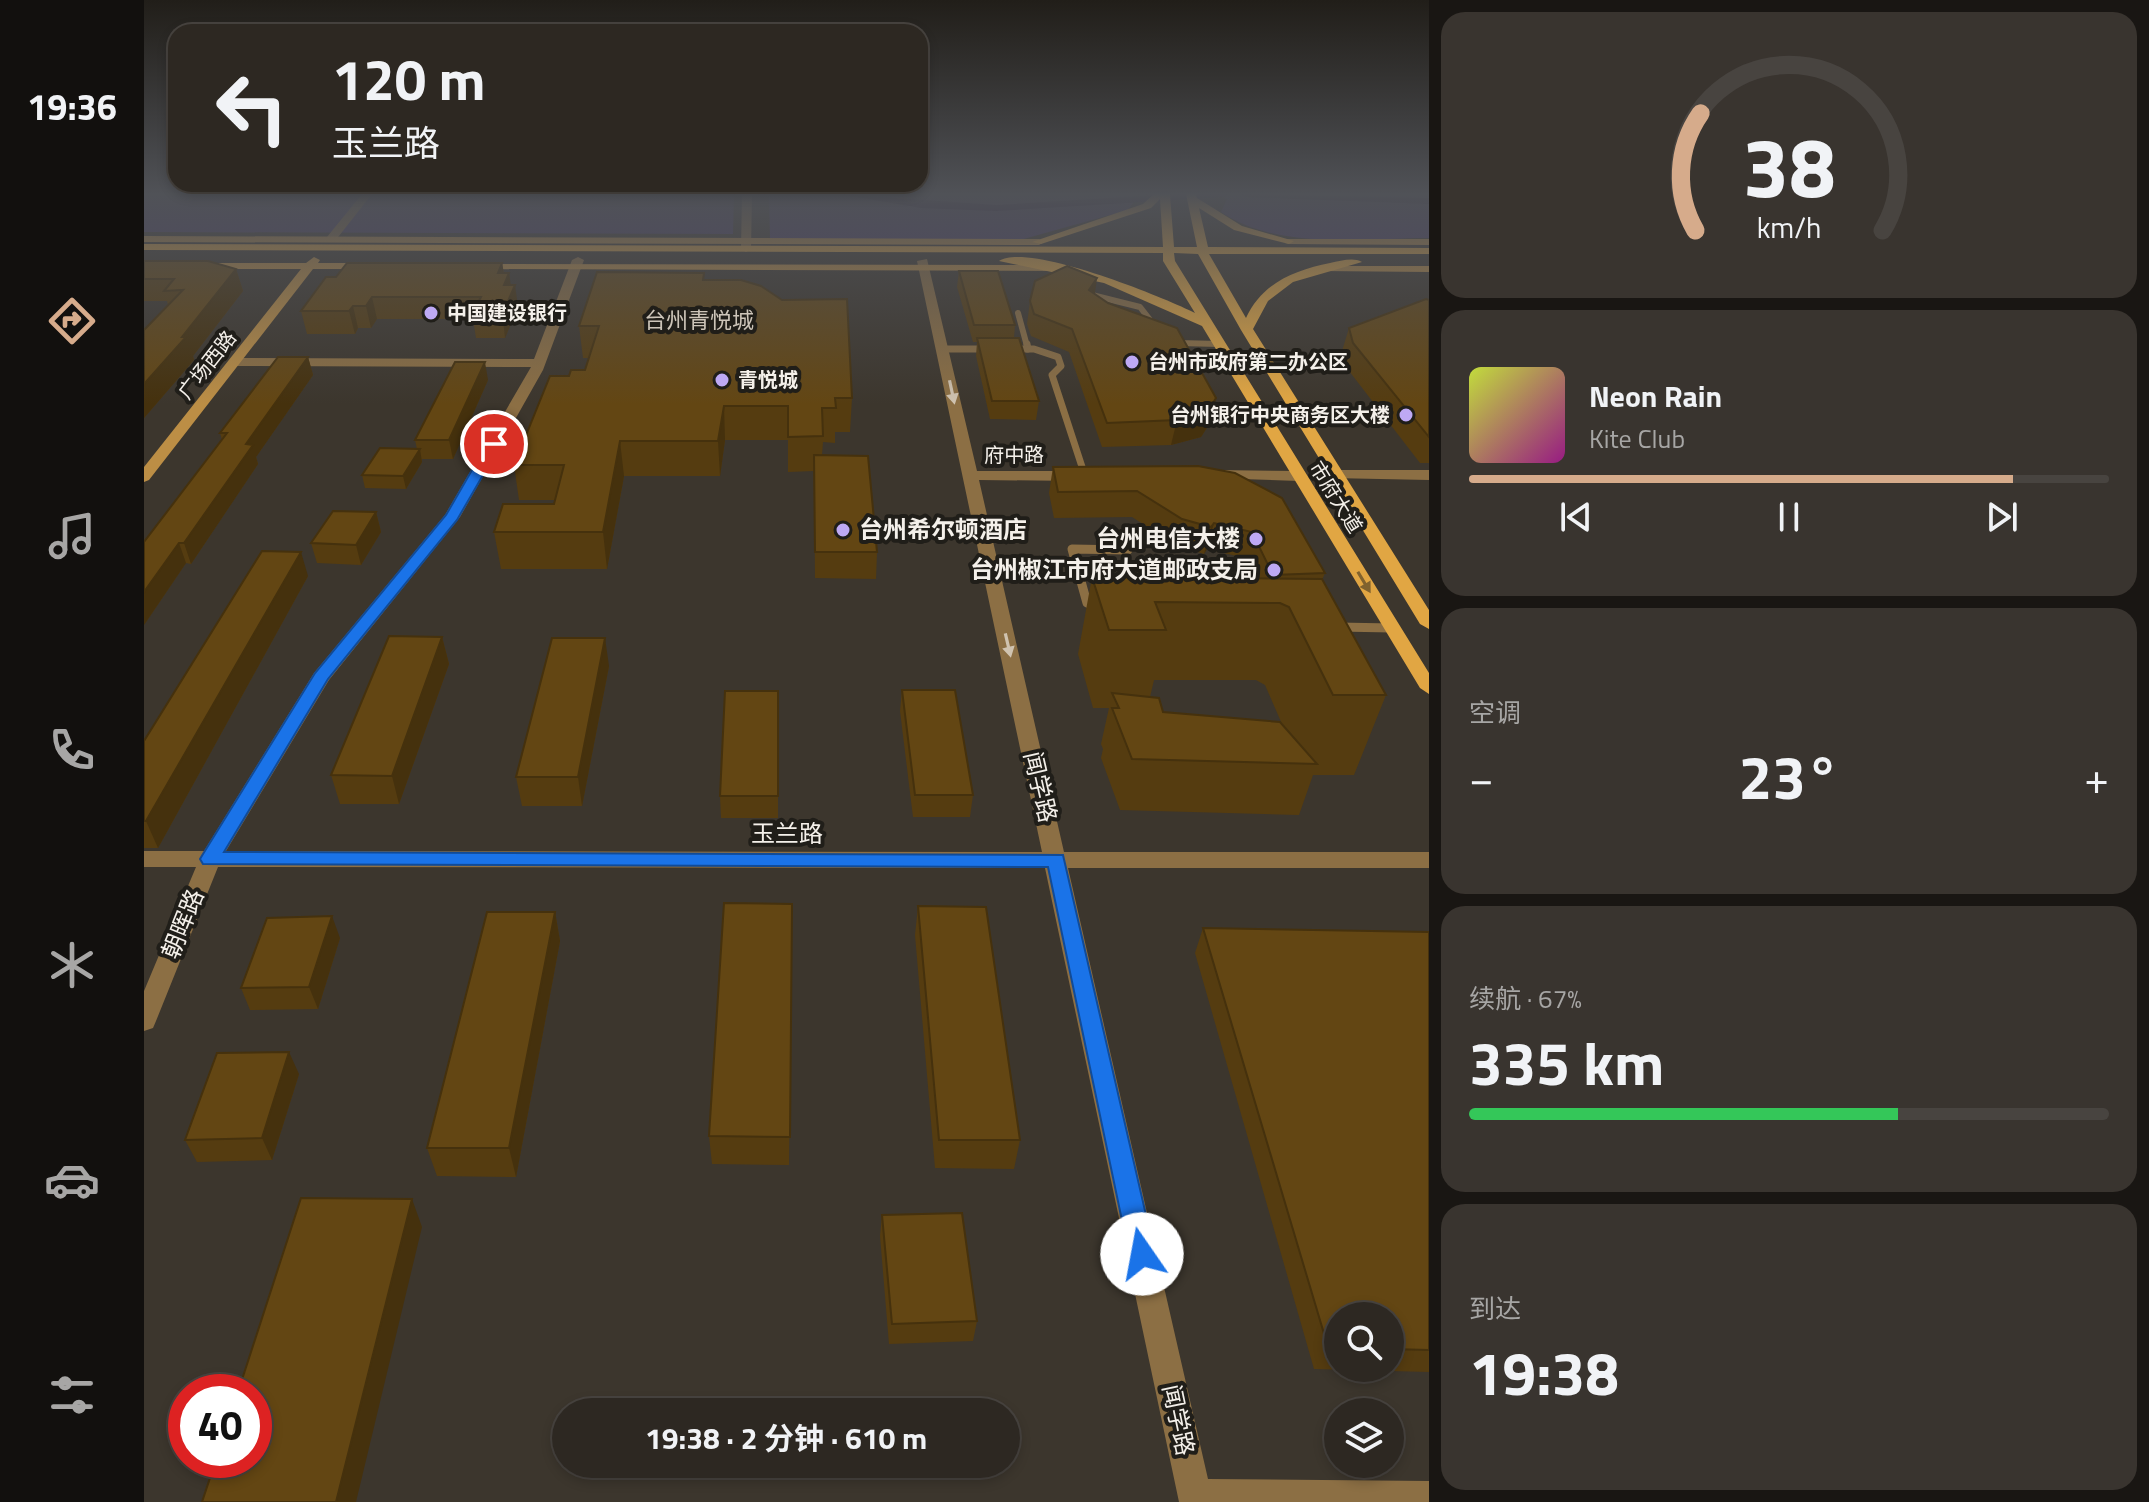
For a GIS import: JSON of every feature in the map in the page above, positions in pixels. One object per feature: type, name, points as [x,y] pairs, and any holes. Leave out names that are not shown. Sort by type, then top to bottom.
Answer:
[{"type":"main road","points":[[144,266],[251,264]]},
{"type":"main road","name":"广场西路","points":[[144,477],[150,463],[311,264]]},
{"type":"main road","points":[[340,264],[388,266]]},
{"type":"main road","points":[[466,267],[574,264]]},
{"type":"main road","points":[[927,264],[1069,268]]},
{"type":"main road","points":[[1046,264],[1069,268],[1144,292],[1207,324]]},
{"type":"main road","name":"市府大道","points":[[1173,264],[1429,688]]},
{"type":"main road","name":"市府大道","points":[[1209,264],[1429,624]]},
{"type":"main road","points":[[1247,330],[1253,309],[1264,294],[1333,264]]},
{"type":"main road","points":[[1321,268],[1429,269]]},
{"type":"street","name":"朝晖路","points":[[144,1021],[210,859],[321,677],[452,517],[538,363],[577,264]]},
{"type":"street","name":"闻学路","points":[[924,264],[1195,1499]]},
{"type":"street","points":[[234,362],[538,363]]},
{"type":"street","name":"府中路","points":[[970,475],[1093,476]]},
{"type":"street","points":[[1191,475],[1299,476]]},
{"type":"street","points":[[1336,475],[1429,475]]},
{"type":"street","name":"玉兰路","points":[[144,859],[1429,860]]},
{"type":"street","points":[[1195,1499],[1429,1498]]},
{"type":"lane","points":[[1076,289],[1140,307],[1151,319],[1150,324],[1160,327]]},
{"type":"lane","points":[[1018,313],[1028,349]]},
{"type":"lane","points":[[1171,330],[1178,343],[1220,344]]},
{"type":"lane","points":[[943,349],[1028,349],[1058,357],[1061,366],[1052,375],[1093,476]]},
{"type":"lane","points":[[1112,609],[1096,609],[1087,603],[1072,549],[1128,550]]},
{"type":"lane","points":[[1332,627],[1392,628]]},
{"type":"building","points":[[144,264],[219,264],[236,269],[182,337],[186,337],[144,384],[144,330],[183,290],[164,291],[174,279],[144,279]]},
{"type":"building","points":[[346,264],[502,264],[498,273],[509,273],[504,285],[515,285],[502,315],[472,315],[481,297],[372,297],[366,306],[353,306],[349,311],[301,311],[326,277],[336,277]]},
{"type":"building","name":"台州市政府第二办公区","points":[[1067,266],[1097,278],[1089,290],[1108,303],[1177,328],[1216,398],[1207,413],[1177,420],[1107,423],[1072,329],[1034,314],[1030,301],[1035,281]]},
{"type":"building","points":[[959,271],[998,271],[1015,325],[974,325]]},
{"type":"building","name":"青悦城","points":[[597,272],[704,273],[703,280],[741,280],[761,286],[782,300],[847,299],[852,398],[835,398],[836,408],[822,408],[823,436],[788,437],[788,406],[724,406],[718,441],[620,441],[603,532],[494,532],[503,504],[554,504],[564,465],[514,465],[550,376],[569,376],[571,370],[585,370],[599,326],[579,326]]},
{"type":"building","name":"台州银行中央商务区大楼","points":[[1429,300],[1429,437],[1353,343],[1349,328]]},
{"type":"building","points":[[977,338],[1019,338],[1039,401],[992,401]]},
{"type":"building","points":[[278,357],[308,357],[246,444],[253,445],[184,543],[179,543],[144,592],[144,542],[227,433],[220,433]]},
{"type":"building","points":[[455,362],[485,362],[449,440],[415,440]]},
{"type":"building","points":[[380,448],[420,449],[403,476],[362,475]]},
{"type":"building","name":"台州希尔顿酒店","points":[[814,455],[868,456],[877,552],[815,552]]},
{"type":"building","points":[[1198,466],[1235,473],[1282,498],[1325,573],[1273,575],[1252,532],[1214,523],[1211,527],[1182,519],[1137,491],[1058,492],[1053,467]]},
{"type":"building","points":[[333,511],[376,512],[356,545],[311,543]]},
{"type":"building","points":[[262,551],[301,552],[144,821],[144,741]]},
{"type":"building","points":[[1092,577],[1322,579],[1386,695],[1333,695],[1289,607],[1280,603],[1155,602],[1166,630],[1109,630]]},
{"type":"building","points":[[389,636],[442,637],[392,776],[331,775]]},
{"type":"building","points":[[552,638],[605,638],[578,777],[516,777]]},
{"type":"building","points":[[902,690],[955,690],[973,795],[915,795]]},
{"type":"building","points":[[725,691],[778,691],[778,796],[720,796]]},
{"type":"building","points":[[1112,693],[1159,698],[1163,712],[1280,722],[1317,764],[1132,759],[1112,708],[1119,708]]},
{"type":"building","points":[[724,903],[792,904],[790,1137],[709,1136]]},
{"type":"building","points":[[918,906],[986,907],[1020,1140],[939,1140]]},
{"type":"building","points":[[487,912],[555,912],[509,1148],[427,1148]]},
{"type":"building","points":[[332,916],[309,987],[241,988],[267,918]]},
{"type":"building","points":[[1203,928],[1429,932],[1429,1350],[1404,1349],[1404,1302],[1324,1302],[1324,1334]]},
{"type":"building","points":[[289,1052],[262,1138],[185,1140],[217,1053]]},
{"type":"building","points":[[301,1198],[412,1199],[336,1502],[202,1502],[210,1478],[272,1478],[272,1374],[244,1374]]},
{"type":"building","points":[[962,1213],[977,1321],[892,1324],[882,1215]]},
{"type":"place","name":"中国建设银行","points":[[431,313]]},
{"type":"place","name":"台州市政府第二办公区","points":[[1132,362]]},
{"type":"place","name":"青悦城","points":[[722,380]]},
{"type":"place","name":"台州银行中央商务区大楼","points":[[1406,415]]},
{"type":"place","name":"台州希尔顿酒店","points":[[843,530]]},
{"type":"place","name":"台州电信大楼","points":[[1256,539]]},
{"type":"place","name":"台州椒江市府大道邮政支局","points":[[1274,570]]},
{"type":"district","name":"台州青悦城","points":[[699,320]]},
{"type":"route","points":[[494,444],[452,517],[321,677],[210,859],[1056,860],[1142,1254]]}]
